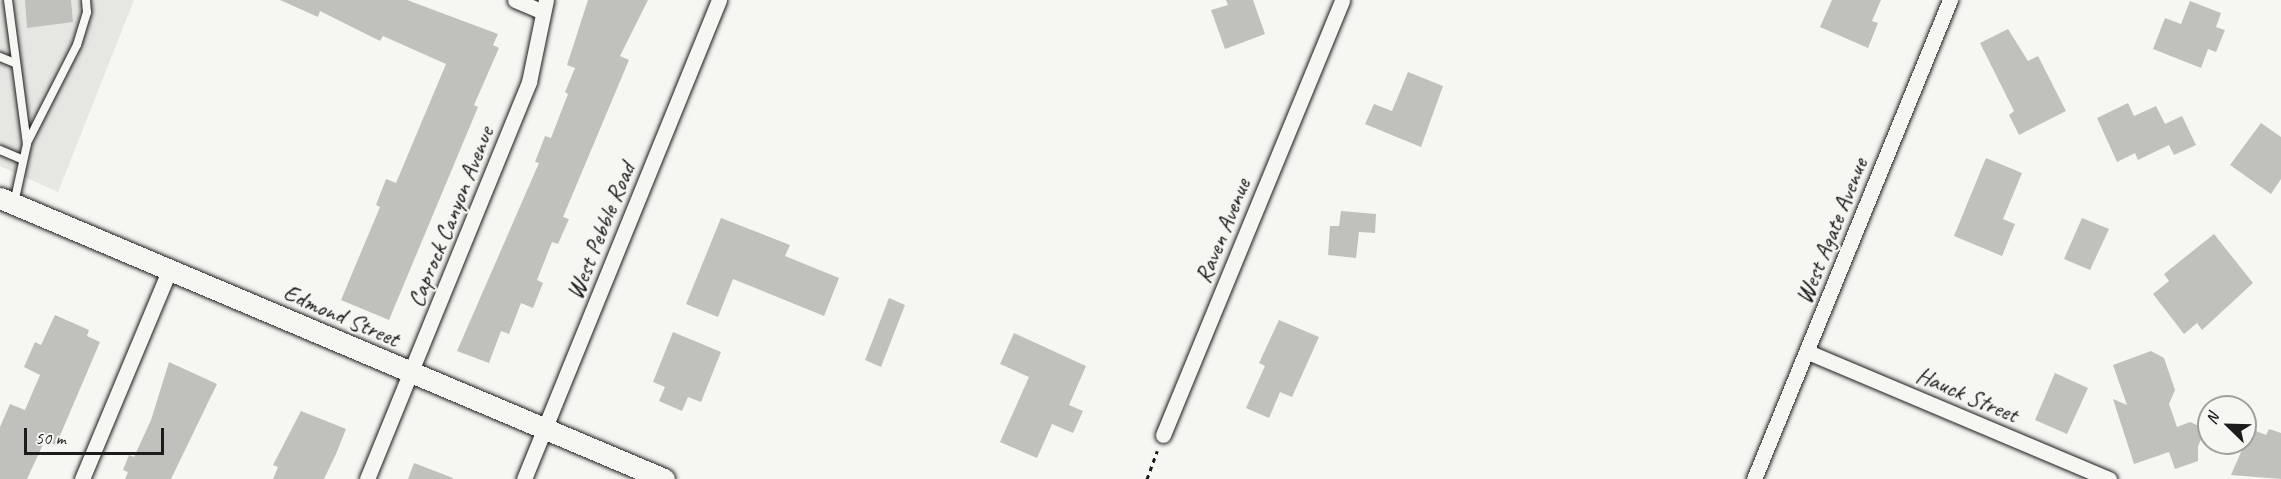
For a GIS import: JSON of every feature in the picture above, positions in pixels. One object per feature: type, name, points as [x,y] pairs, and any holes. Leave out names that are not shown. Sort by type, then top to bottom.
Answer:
[{"type":"street","points":[[515,0],[544,6]]},
{"type":"street","name":"West Pebble Road","points":[[525,479],[719,0]]},
{"type":"street","name":"Raven Avenue","points":[[1163,435],[1342,0]]},
{"type":"street","name":"West Agate Avenue","points":[[1755,479],[1950,0]]},
{"type":"street","name":"Caprock Canyon Avenue","points":[[367,479],[529,82],[544,6]]},
{"type":"street","name":"Edmond Street","points":[[7,201],[664,479]]},
{"type":"street","points":[[82,479],[169,271]]},
{"type":"street","name":"Hauck Street","points":[[1808,352],[2109,479]]},
{"type":"lane","points":[[8,0],[27,144]]},
{"type":"lane","points":[[7,201],[27,144],[77,45],[87,12],[86,0]]},
{"type":"lane","points":[[0,57],[15,63]]},
{"type":"lane","points":[[0,150],[23,160]]},
{"type":"path","points":[[1147,479],[1163,435]]},
{"type":"shaded area","points":[[0,0],[134,0],[58,192],[0,166]]},
{"type":"building","points":[[25,0],[71,0],[73,22],[27,28]]},
{"type":"building","points":[[280,0],[407,0],[498,34],[493,45],[499,48],[474,105],[478,107],[389,320],[341,300],[380,207],[376,205],[386,179],[396,183],[446,64],[383,36],[380,41],[320,11],[318,17]]},
{"type":"building","points":[[588,0],[648,0],[620,56],[629,60],[563,217],[569,219],[558,244],[552,242],[537,280],[543,283],[533,308],[521,303],[509,334],[501,331],[489,363],[457,351],[539,163],[535,162],[545,136],[551,138],[568,94],[565,92],[575,68],[567,65]]},
{"type":"building","points":[[1226,0],[1253,0],[1265,34],[1225,49],[1211,10],[1228,5]]},
{"type":"building","points":[[1832,0],[1881,0],[1872,21],[1878,23],[1868,48],[1820,27]]},
{"type":"building","points":[[2190,1],[2221,13],[2216,27],[2225,30],[2216,52],[2208,49],[2201,68],[2153,49],[2165,18],[2181,24]]},
{"type":"building","points":[[2008,29],[2028,61],[2038,56],[2066,111],[2019,135],[2009,115],[2014,111],[1980,43]]},
{"type":"building","points":[[1408,72],[1443,86],[1421,147],[1365,124],[1374,104],[1392,111]]},
{"type":"building","points":[[2128,103],[2134,116],[2156,106],[2165,124],[2182,116],[2196,145],[2174,155],[2169,145],[2138,160],[2135,153],[2117,162],[2097,118]]},
{"type":"building","points":[[2261,123],[2281,137],[2281,179],[2271,194],[2230,165]]},
{"type":"building","points":[[1986,158],[2022,173],[2003,219],[2015,224],[2002,256],[1954,236]]},
{"type":"building","points":[[1341,211],[1376,214],[1375,233],[1359,232],[1356,258],[1328,255],[1330,226],[1339,226]]},
{"type":"building","points":[[721,218],[790,245],[785,256],[839,278],[824,316],[733,279],[718,317],[686,304]]},
{"type":"building","points":[[2082,218],[2109,229],[2090,270],[2064,259]]},
{"type":"building","points":[[2214,234],[2253,283],[2202,330],[2197,323],[2184,334],[2153,294],[2169,281],[2164,274]]},
{"type":"building","points":[[889,298],[905,305],[881,367],[865,360]]},
{"type":"building","points":[[55,315],[89,330],[87,336],[100,342],[56,445],[45,440],[27,479],[0,479],[0,427],[10,404],[25,410],[40,375],[24,367],[35,342],[41,345]]},
{"type":"building","points":[[1279,320],[1319,337],[1292,397],[1280,392],[1269,418],[1246,408],[1265,366],[1259,363]]},
{"type":"building","points":[[673,332],[721,352],[701,402],[688,397],[682,411],[659,401],[665,387],[653,382]]},
{"type":"building","points":[[1014,333],[1086,366],[1069,405],[1083,411],[1073,433],[1052,424],[1037,458],[1000,442],[1029,377],[1000,364]]},
{"type":"building","points":[[2151,351],[2164,358],[2175,390],[2169,404],[2177,427],[2190,422],[2197,425],[2198,461],[2175,469],[2169,452],[2134,464],[2113,399],[2127,405],[2113,365]]},
{"type":"building","points":[[169,362],[217,384],[171,479],[125,479],[128,472],[123,470],[129,455],[134,457],[151,420]]},
{"type":"building","points":[[2055,373],[2088,388],[2067,434],[2035,420]]},
{"type":"building","points":[[301,411],[346,429],[336,454],[324,479],[273,479],[278,467],[273,465]]},
{"type":"building","points":[[2269,429],[2281,433],[2281,479],[2231,475],[2240,455],[2257,455],[2257,431],[2266,435]]},
{"type":"building","points":[[414,463],[453,478],[453,479],[408,479]]}]
